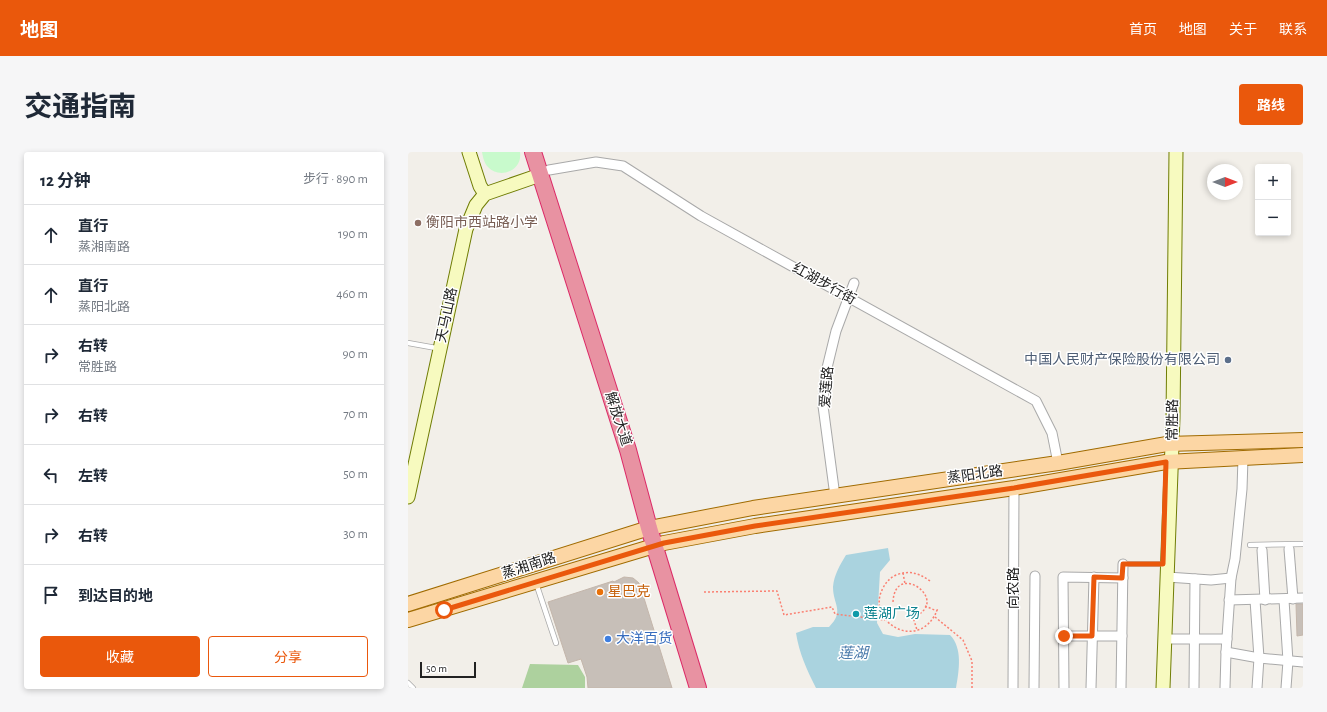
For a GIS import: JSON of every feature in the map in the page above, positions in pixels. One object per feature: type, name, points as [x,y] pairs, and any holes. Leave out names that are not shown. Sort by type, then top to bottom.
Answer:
[{"type":"highway","name":"解放大道","points":[[533,152],[544,173],[637,448],[654,527],[698,688]]},
{"type":"highway","name":"解放大道","points":[[543,152],[544,173]]},
{"type":"highway","name":"解放大道","points":[[659,544],[706,688]]},
{"type":"main road","name":"蒸阳北路","points":[[654,527],[753,508],[1170,445],[1303,440]]},
{"type":"main road","name":"蒸阳北路","points":[[659,544],[755,526],[1014,488],[1169,462],[1303,455]]},
{"type":"main road","name":"蒸湘南路","points":[[408,604],[654,527]]},
{"type":"main road","name":"蒸湘南路","points":[[408,620],[659,544]]},
{"type":"street","points":[[469,152],[482,190]]},
{"type":"street","points":[[474,152],[484,182],[482,190]]},
{"type":"street","name":"常胜路","points":[[1170,445],[1171,152]]},
{"type":"street","name":"常胜路","points":[[1159,688],[1163,564],[1170,445],[1176,152]]},
{"type":"street","name":"红湖步行街","points":[[544,173],[596,162],[623,166],[702,216],[1036,401],[1052,433],[1058,463]]},
{"type":"street","points":[[482,190],[544,173]]},
{"type":"street","name":"天马山路","points":[[408,476],[462,228],[482,190]]},
{"type":"street","name":"天马山路","points":[[408,497],[466,229],[482,190]]},
{"type":"street","name":"爱莲路","points":[[835,496],[823,406],[825,376],[836,331],[854,283]]},
{"type":"street","points":[[1225,688],[1229,600],[1242,489],[1243,458]]},
{"type":"street","name":"常胜路","points":[[1163,688],[1169,462]]},
{"type":"street","name":"向农路","points":[[1014,488],[1014,688]]},
{"type":"street","points":[[1286,688],[1288,661],[1289,549]]},
{"type":"street","points":[[1262,550],[1265,600]]},
{"type":"street","points":[[1121,688],[1123,564]]},
{"type":"street","points":[[1034,688],[1035,576]]},
{"type":"street","points":[[1064,688],[1063,577],[1122,578]]},
{"type":"street","points":[[1091,688],[1094,577]]},
{"type":"street","points":[[1167,578],[1211,580],[1231,578]]},
{"type":"street","points":[[1194,688],[1195,579]]},
{"type":"street","points":[[1229,600],[1303,598]]},
{"type":"street","points":[[1255,600],[1259,658],[1257,688]]},
{"type":"street","points":[[1064,636],[1122,636]]},
{"type":"street","points":[[1165,639],[1227,639]]},
{"type":"street","points":[[1226,652],[1259,658],[1303,662]]},
{"type":"lane","points":[[408,343],[436,348]]},
{"type":"lane","points":[[1250,545],[1303,544]]},
{"type":"lane","points":[[1123,564],[1163,564]]},
{"type":"lane","points":[[536,582],[556,643]]},
{"type":"lane","points":[[408,683],[413,688]]},
{"type":"path","points":[[930,581],[922,575],[913,572],[903,572],[894,576],[886,583],[881,591],[879,601],[881,611],[885,620],[892,626],[901,631],[911,632],[928,625],[935,617],[938,608]]},
{"type":"path","points":[[903,572],[905,584]]},
{"type":"path","points":[[892,602],[895,592],[905,584],[914,584],[923,590],[926,606],[918,615],[913,617],[917,630]]},
{"type":"path","points":[[704,592],[777,591],[784,615],[832,607],[835,614],[885,620]]},
{"type":"path","points":[[926,606],[937,611]]},
{"type":"path","points":[[935,617],[963,640],[972,661],[972,688]]},
{"type":"green space","points":[[482,152],[520,152],[520,158],[518,164],[510,171],[498,173],[488,167]]},
{"type":"green space","points":[[530,664],[578,665],[585,677],[585,688],[522,688]]},
{"type":"water","name":"莲湖","points":[[888,548],[890,560],[880,572],[877,623],[883,634],[898,637],[915,634],[950,635],[957,646],[959,660],[956,688],[816,688],[801,654],[796,633],[813,627],[829,627],[834,621],[837,608],[833,587],[838,570],[846,555]]},
{"type":"building","name":"大洋百货","points":[[624,577],[633,578],[639,583],[641,595],[643,595],[672,688],[588,688],[587,677],[581,659],[568,663],[548,602],[613,581],[614,582]]},
{"type":"building","points":[[1296,604],[1303,604],[1303,635],[1297,636]]},
{"type":"place","name":"衡阳市西站路小学","points":[[418,223]]},
{"type":"place","name":"中国人民财产保险股份有限公司","points":[[1228,360]]},
{"type":"place","name":"星巴克","points":[[600,592]]},
{"type":"place","name":"莲湖广场","points":[[856,614]]},
{"type":"place","name":"大洋百货","points":[[608,639]]},
{"type":"route","points":[[444,610],[664,543],[755,526],[1014,488],[1166,462],[1163,564],[1123,564],[1122,578],[1094,577],[1092,636],[1064,636]]}]
